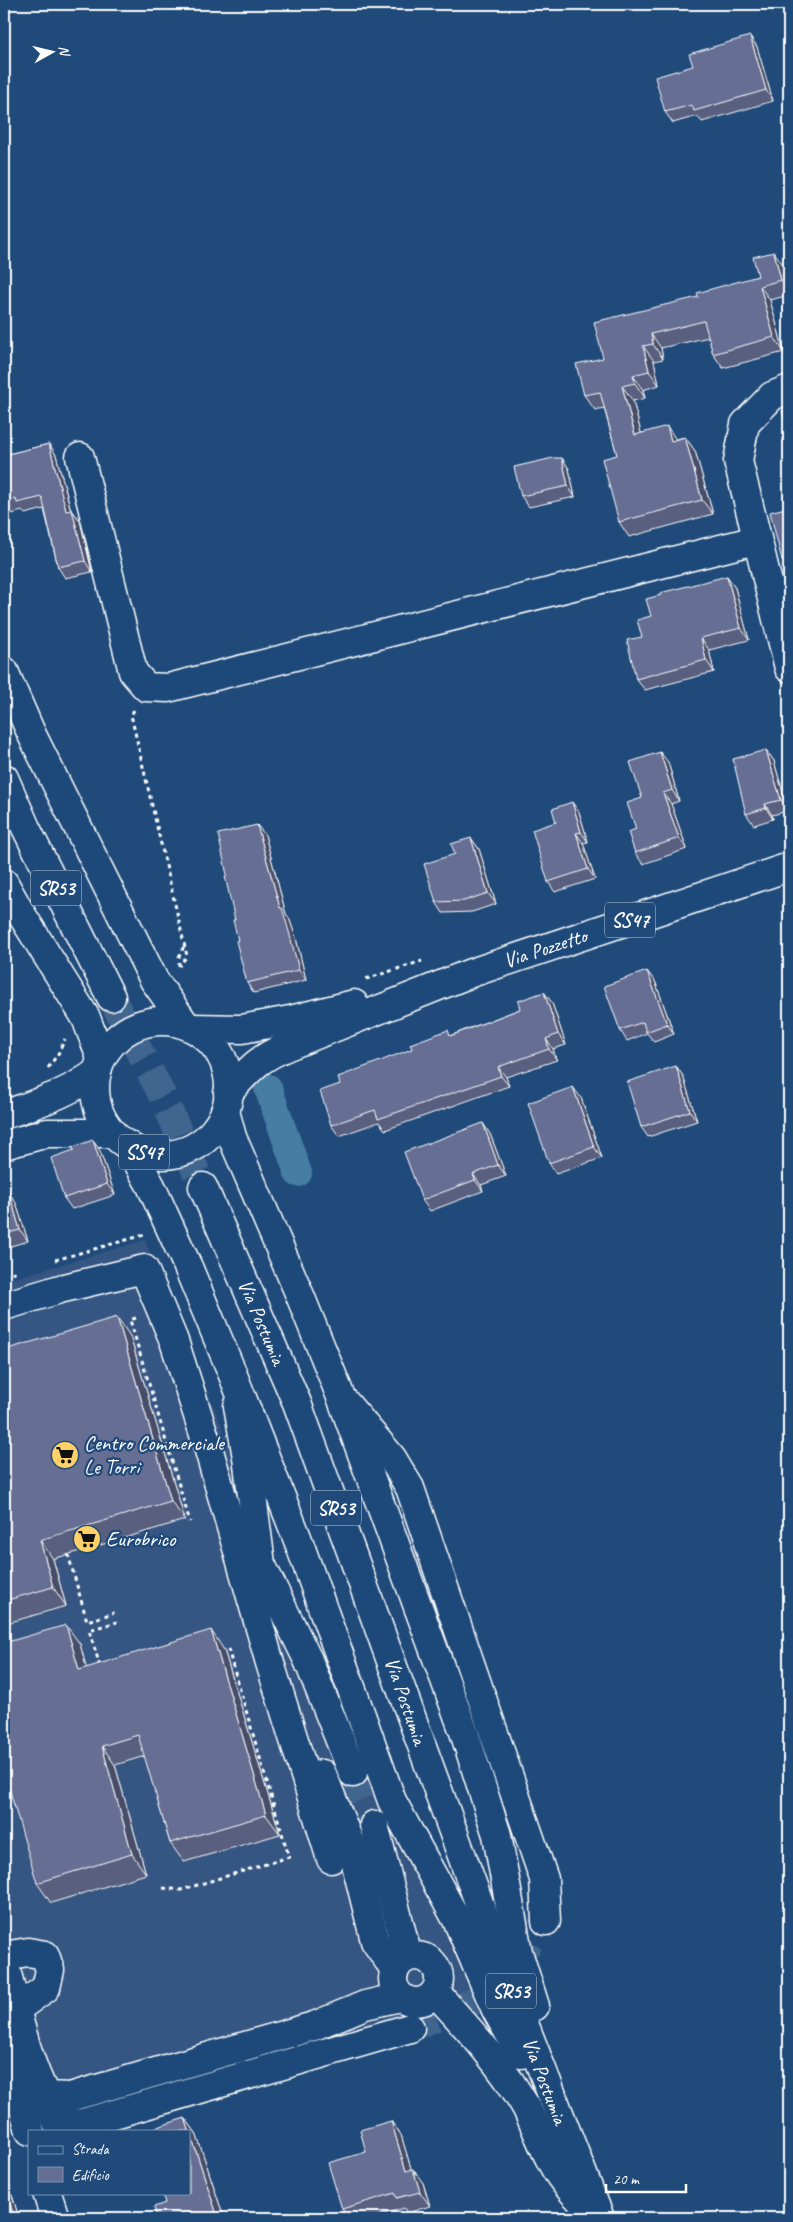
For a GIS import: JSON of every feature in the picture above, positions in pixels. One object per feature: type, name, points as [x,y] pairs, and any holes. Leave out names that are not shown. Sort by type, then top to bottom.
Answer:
[{"type":"main road","points":[[789,389],[772,396],[745,424],[738,461],[789,668]]},
{"type":"main road","points":[[80,456],[133,672],[146,687],[168,688],[756,540]]},
{"type":"main road","points":[[4,671],[32,735],[154,980],[188,1026]]},
{"type":"main road","name":"SR53","points":[[4,778],[26,828],[111,997]]},
{"type":"main road","name":"Via Pozzetto","points":[[226,1102],[253,1065],[271,1053],[471,973],[789,867]]},
{"type":"main road","points":[[4,883],[86,1018],[99,1065],[81,1084],[62,1095],[4,1115]]},
{"type":"main road","name":"Via Pozzetto","points":[[188,1026],[242,1029],[271,1024],[471,973]]},
{"type":"main road","name":"SS47","points":[[165,1020],[188,1026],[206,1037],[216,1048],[224,1062],[228,1078],[226,1102],[215,1128],[201,1142],[184,1151],[165,1155],[146,1153],[120,1139],[101,1116],[95,1097],[99,1065],[112,1042],[128,1029],[146,1022],[165,1020]]},
{"type":"main road","points":[[226,1102],[232,1137],[341,1397],[464,1732],[497,1836],[518,1952],[537,2011],[570,2145]]},
{"type":"main road","points":[[4,1145],[47,1133],[120,1139],[151,1186],[232,1370],[298,1540],[392,1801],[457,1920],[496,2010],[570,2145]]},
{"type":"main road","name":"Via Postumia","points":[[203,1186],[297,1404],[378,1623],[457,1846],[599,2218]]},
{"type":"main road","points":[[4,1306],[60,1289],[144,1269],[174,1342],[208,1447],[270,1663],[331,1859]]},
{"type":"main road","points":[[232,1370],[247,1457],[261,1564],[282,1659],[299,1715],[352,1848],[375,1941],[402,1964]]},
{"type":"main road","points":[[341,1397],[392,1458],[410,1488],[544,1879],[546,1921]]},
{"type":"main road","points":[[261,1564],[308,1660],[353,1773]]},
{"type":"main road","points":[[374,1825],[402,1964],[393,1984],[400,1997]]},
{"type":"main road","points":[[4,1956],[28,1952],[44,1955],[50,1970],[46,1988],[18,2008]]},
{"type":"main road","points":[[46,2096],[70,2097],[314,2026],[365,2005],[400,1997],[415,2002],[423,2001],[435,1992],[439,1979],[434,1965],[422,1957],[402,1964]]},
{"type":"main road","points":[[4,1963],[18,2008],[23,2038],[37,2079],[58,2125],[83,2123],[410,2028]]},
{"type":"main road","points":[[435,1992],[464,2024],[498,2067],[525,2106],[552,2165],[576,2195],[599,2218]]},
{"type":"main road","points":[[5,2045],[30,2130]]},
{"type":"main road","points":[[47,2194],[55,2218]]},
{"type":"path","points":[[146,687],[131,714],[187,956],[179,966],[172,970]]},
{"type":"path","points":[[183,973],[179,966],[179,957],[185,946]]},
{"type":"path","points":[[356,982],[431,958]]},
{"type":"path","points":[[42,1072],[58,1054],[66,1033]]},
{"type":"path","points":[[144,1316],[130,1320],[190,1522]]},
{"type":"path","points":[[68,1554],[100,1668]]},
{"type":"path","points":[[87,1621],[114,1613]]},
{"type":"path","points":[[89,1630],[117,1622]]},
{"type":"path","points":[[163,1888],[181,1890],[289,1857],[228,1649]]},
{"type":"shaded area","points":[[145,1240],[384,1819],[453,1942],[474,2008],[45,2115],[4,1980],[4,1281]]},
{"type":"building","points":[[750,36],[766,90],[694,111],[692,105],[665,112],[655,77],[693,66],[689,54]]},
{"type":"building","points":[[774,252],[781,280],[760,286],[774,337],[713,354],[704,321],[651,334],[653,344],[643,346],[649,371],[633,375],[635,383],[622,386],[635,435],[667,426],[671,441],[685,437],[702,500],[619,522],[602,459],[617,455],[600,392],[584,395],[576,364],[603,358],[594,322],[698,297],[697,293],[758,276],[753,257]]},
{"type":"building","points":[[789,409],[789,434],[782,411]]},
{"type":"building","points":[[49,444],[66,511],[72,510],[85,561],[58,567],[42,497],[17,503],[16,499],[4,503],[4,455]]},
{"type":"building","points":[[553,458],[562,458],[568,486],[521,496],[514,467]]},
{"type":"building","points":[[789,507],[789,558],[782,560],[770,512]]},
{"type":"building","points":[[727,576],[741,628],[701,638],[706,660],[636,679],[627,640],[642,637],[637,620],[651,616],[646,599],[661,595],[660,593]]},
{"type":"building","points":[[766,750],[781,800],[765,804],[766,808],[746,814],[733,759]]},
{"type":"building","points":[[660,752],[672,790],[663,793],[679,838],[635,853],[628,832],[636,829],[627,803],[642,798],[630,762]]},
{"type":"building","points":[[572,802],[581,832],[576,833],[588,869],[548,882],[532,830],[556,822],[552,809]]},
{"type":"building","points":[[257,825],[299,970],[247,983],[236,941],[238,940],[233,920],[235,920],[218,834]]},
{"type":"building","points":[[471,838],[488,893],[464,901],[436,902],[424,864],[455,854],[451,844]]},
{"type":"building","points":[[647,971],[667,1024],[646,1032],[643,1022],[620,1030],[604,986]]},
{"type":"building","points":[[544,992],[558,1034],[546,1039],[549,1049],[498,1067],[501,1076],[378,1119],[375,1110],[331,1125],[320,1091],[340,1084],[338,1077],[412,1049],[410,1044],[448,1030],[450,1036],[520,1009],[518,1001]]},
{"type":"building","points":[[676,1066],[690,1111],[641,1127],[627,1082]]},
{"type":"building","points":[[573,1087],[594,1147],[549,1163],[528,1103]]},
{"type":"building","points":[[483,1123],[498,1165],[473,1174],[475,1180],[422,1200],[404,1152]]},
{"type":"building","points":[[93,1140],[107,1184],[64,1198],[51,1158],[74,1150],[73,1147]]},
{"type":"building","points":[[9,1192],[20,1230],[4,1234],[4,1193]]},
{"type":"building","points":[[117,1317],[171,1501],[40,1540],[53,1587],[4,1601],[4,1350]]},
{"type":"building","points":[[66,1625],[79,1670],[211,1630],[266,1815],[170,1843],[138,1735],[102,1746],[132,1854],[37,1883],[4,1771],[4,1643]]},
{"type":"building","points":[[185,2118],[189,2130],[148,2130]]},
{"type":"building","points":[[391,2121],[406,2171],[413,2169],[420,2192],[397,2198],[395,2193],[342,2209],[328,2163],[366,2152],[360,2130]]},
{"type":"building","points":[[190,2133],[216,2212],[198,2218],[157,2218],[154,2207],[165,2203],[162,2194],[190,2194]]},
{"type":"building","points":[[4,2185],[12,2210],[4,2212]]},
{"type":"waterway","points":[[268,1088],[298,1173]]},
{"type":"tunnel","points":[[111,997],[161,1093],[203,1187]]},
{"type":"tunnel","points":[[353,1773],[374,1825]]},
{"type":"tunnel","points":[[410,2028],[489,1995],[546,1921]]},
{"type":"place","name":"Centro Commerciale Le Torri","points":[[65,1455]]},
{"type":"place","name":"Eurobrico","points":[[87,1539]]}]
